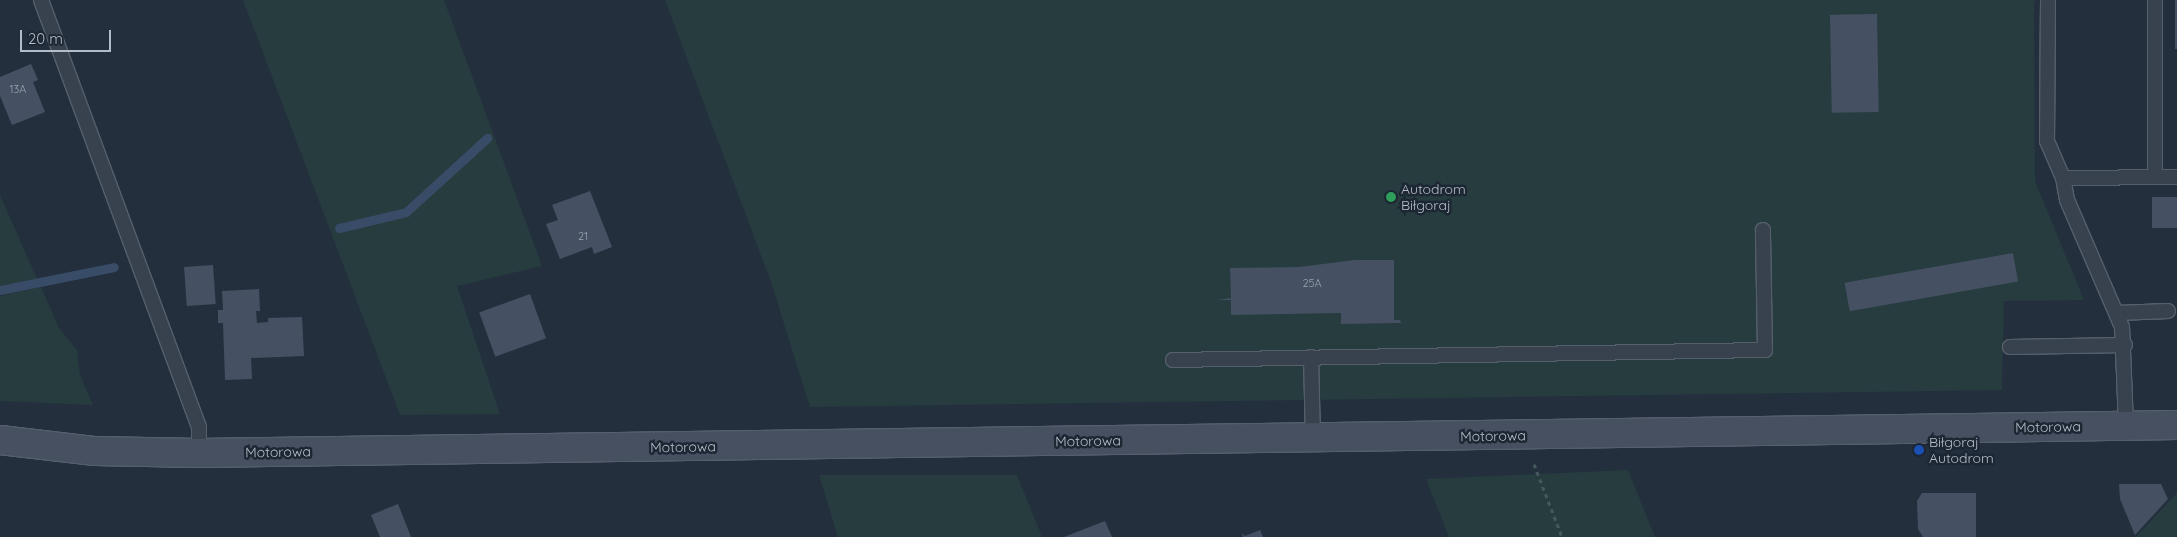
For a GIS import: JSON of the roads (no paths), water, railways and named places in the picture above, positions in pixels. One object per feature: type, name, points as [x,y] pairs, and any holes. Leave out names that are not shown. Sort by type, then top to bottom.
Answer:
[{"type":"street","name":"Motorowa","points":[[0,440],[95,451],[199,453],[2177,425]]},
{"type":"lane","points":[[41,0],[195,418],[199,453]]},
{"type":"lane","points":[[2048,0],[2047,140],[2063,178],[2070,208],[2117,313],[2125,345],[2126,425]]},
{"type":"lane","points":[[2155,0],[2155,177]]},
{"type":"lane","points":[[2063,178],[2177,177]]},
{"type":"lane","points":[[1173,360],[1765,350],[1763,230]]},
{"type":"lane","points":[[2117,313],[2168,311]]},
{"type":"lane","points":[[2010,347],[2125,345]]},
{"type":"lane","points":[[1311,357],[1313,438]]},
{"type":"waterway","points":[[339,228],[406,212],[487,138]]},
{"type":"waterway","points":[[0,290],[114,267]]},
{"type":"place","name":"Autodrom Biłgoraj","points":[[1391,197]]},
{"type":"place","name":"Biłgoraj Autodrom","points":[[1919,450]]}]
